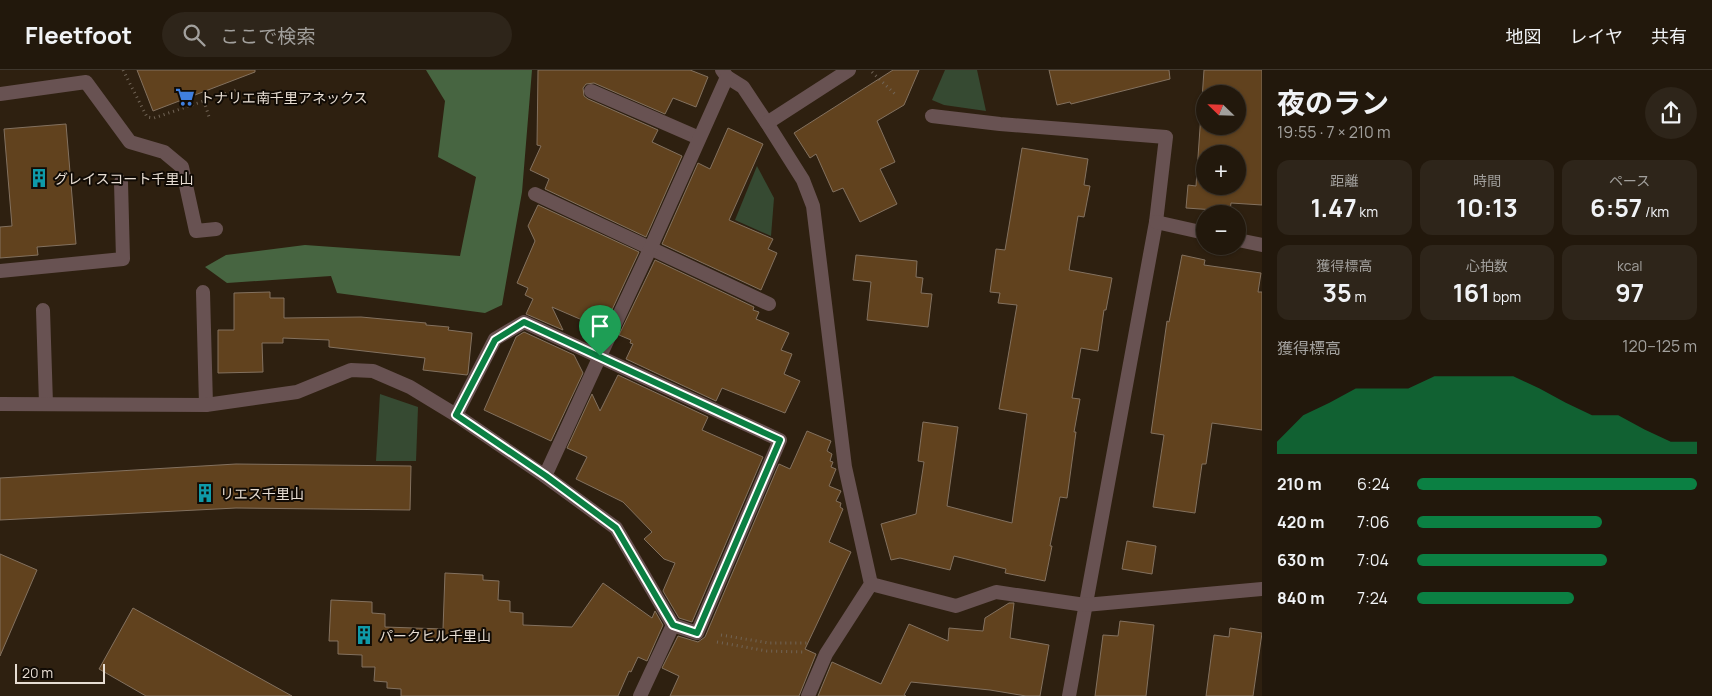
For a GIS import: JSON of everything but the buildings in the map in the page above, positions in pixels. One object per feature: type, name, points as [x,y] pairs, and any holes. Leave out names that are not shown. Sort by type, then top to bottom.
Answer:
[{"type":"street","points":[[767,123],[849,70]]},
{"type":"street","points":[[546,476],[650,249],[699,138],[724,73],[743,87],[803,180],[813,206],[845,467],[871,584],[826,654],[808,696]]},
{"type":"street","points":[[0,94],[86,82],[130,142],[164,152],[182,168],[196,231],[216,229]]},
{"type":"street","points":[[591,91],[699,138]]},
{"type":"street","points":[[932,116],[1000,124],[1166,137],[1156,222],[1069,696]]},
{"type":"street","points":[[0,271],[123,259],[121,182]]},
{"type":"street","points":[[535,194],[769,304]]},
{"type":"street","points":[[1156,222],[1196,231]]},
{"type":"street","points":[[1246,242],[1262,245]]},
{"type":"street","points":[[203,292],[206,405]]},
{"type":"street","points":[[43,310],[46,404]]},
{"type":"street","points":[[0,404],[206,405],[297,392],[351,370],[372,371],[410,387],[456,415],[546,476],[616,528],[673,625],[697,633],[780,440],[524,322],[495,340],[456,415]]},
{"type":"street","points":[[871,584],[956,606],[996,592],[1085,605],[1262,589]]},
{"type":"street","points":[[640,696],[673,625]]},
{"type":"path","points":[[123,70],[147,117],[154,118],[236,90]]},
{"type":"path","points":[[874,75],[897,96]]},
{"type":"path","points":[[204,101],[210,120]]},
{"type":"path","points":[[697,633],[717,642],[767,651],[826,654]]},
{"type":"path","points":[[725,635],[768,643],[815,644]]},
{"type":"green space","points":[[426,70],[532,70],[522,192],[502,305],[485,313],[337,293],[331,276],[227,283],[205,267],[226,255],[305,245],[460,256],[476,177],[438,157],[445,101]]},
{"type":"green space","points":[[945,70],[977,70],[986,111],[944,105],[932,100]]},
{"type":"green space","points":[[757,166],[774,198],[771,236],[735,220]]},
{"type":"green space","points":[[380,394],[418,407],[416,461],[376,461]]},
{"type":"place","name":"トナリエ南千里アネックス","points":[[185,97]]},
{"type":"place","name":"グレイスコート千里山","points":[[39,178]]},
{"type":"place","name":"リエス千里山","points":[[205,493]]},
{"type":"place","name":"パークヒル千里山","points":[[364,635]]},
{"type":"route","points":[[524,322],[600,356],[780,440],[697,633],[673,625],[616,528],[546,476],[456,415],[495,340],[524,322]]}]
